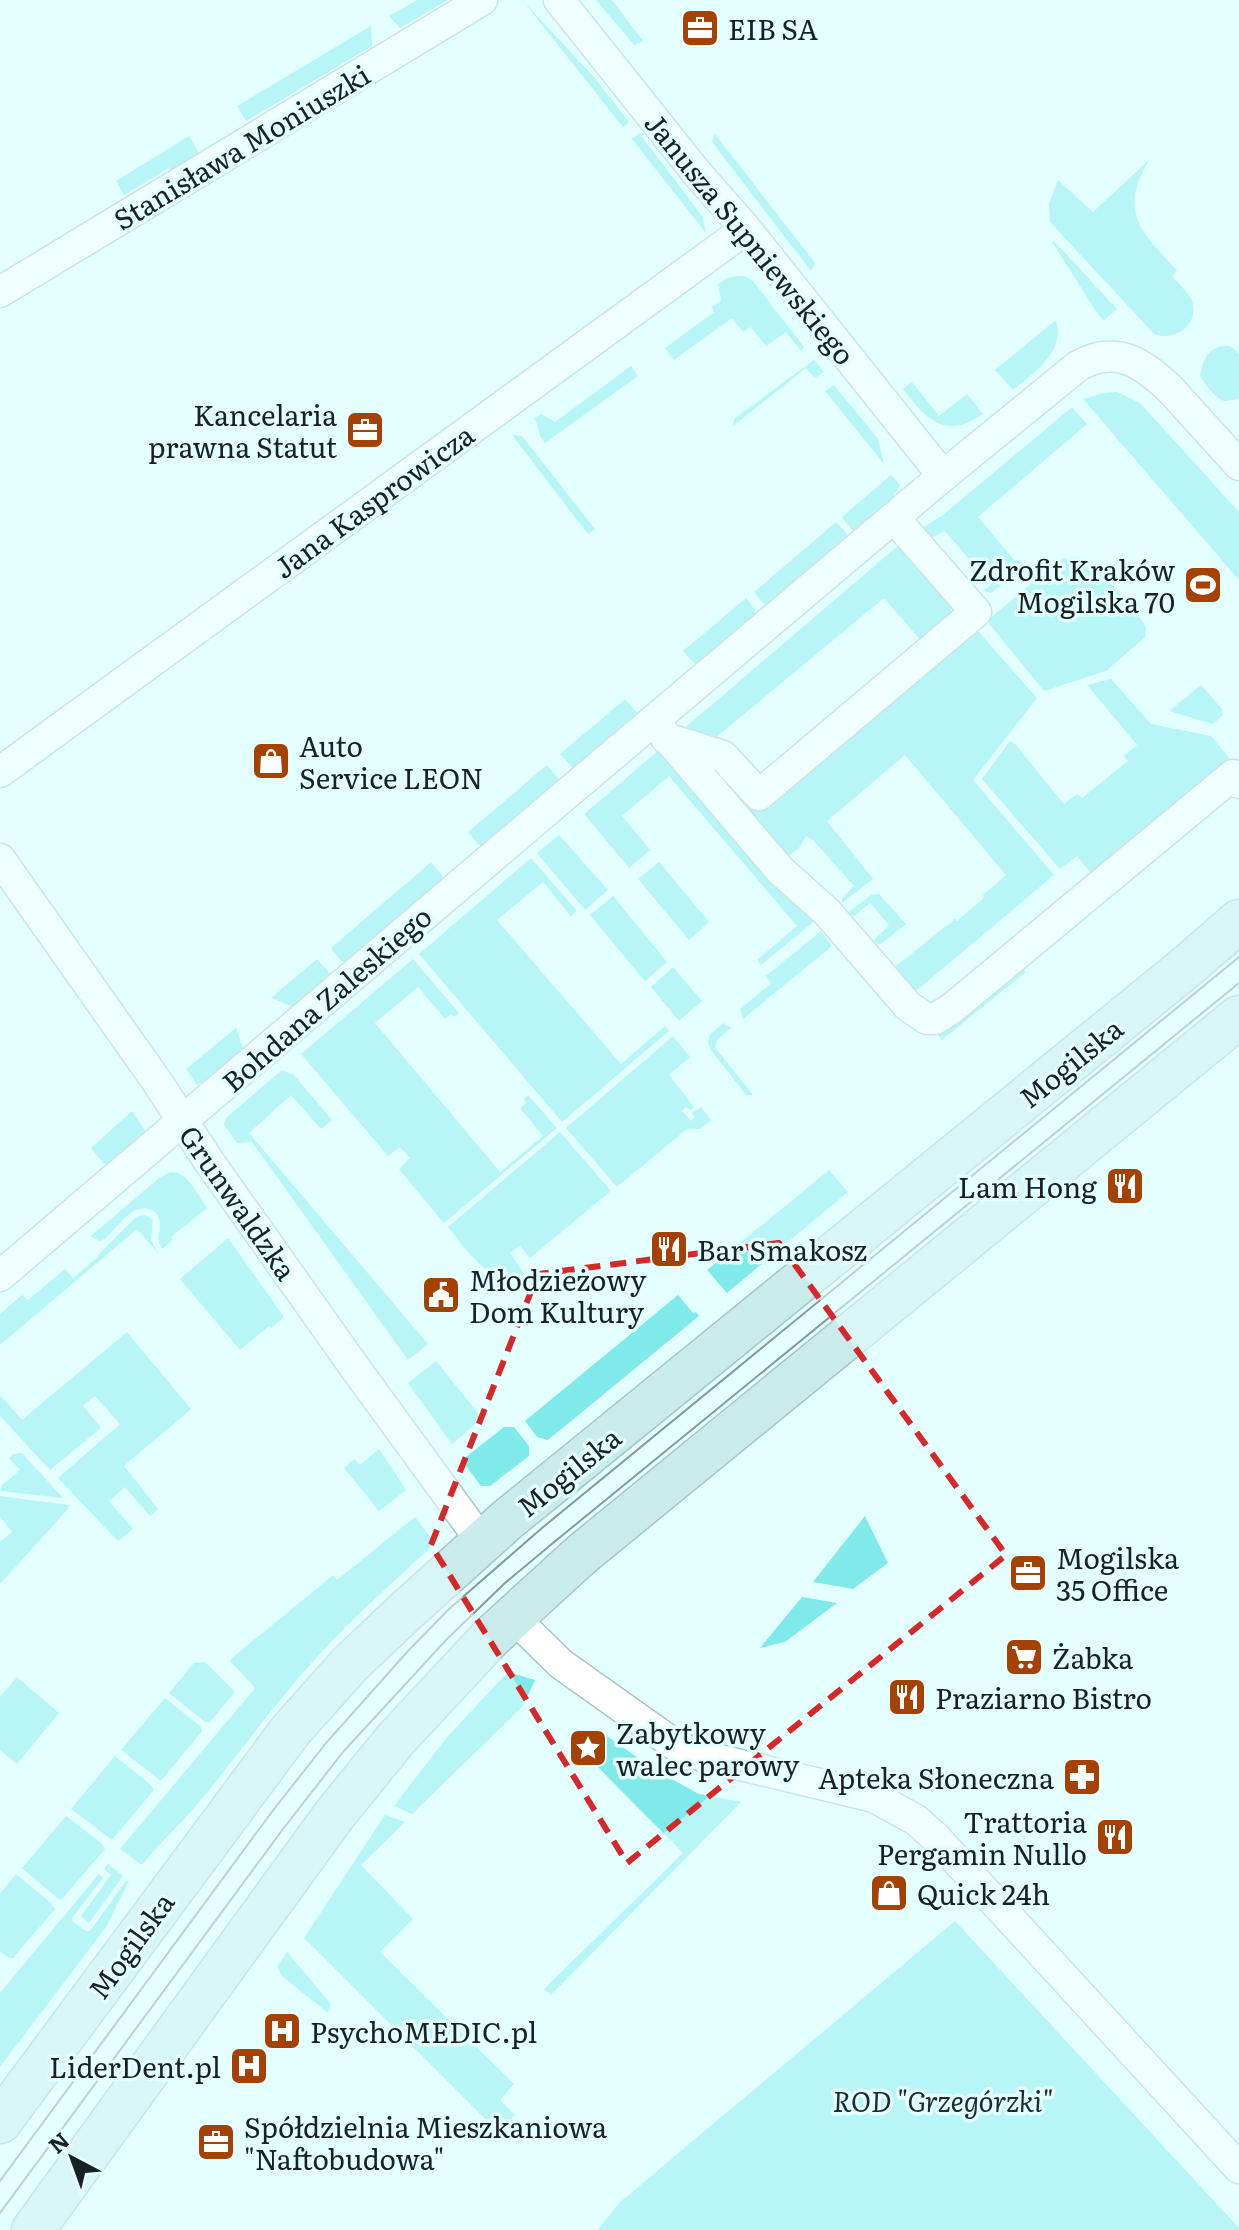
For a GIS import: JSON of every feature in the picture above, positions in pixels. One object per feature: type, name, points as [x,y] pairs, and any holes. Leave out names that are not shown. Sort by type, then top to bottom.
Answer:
[{"type":"main road","name":"Mogilska","points":[[0,2122],[291,1730],[350,1664],[482,1542],[1239,921]]},
{"type":"main road","points":[[33,2230],[335,1814],[396,1739],[457,1672],[565,1568],[1239,1017]]},
{"type":"street","name":"Stanisława Moniuszki","points":[[0,292],[482,0]]},
{"type":"street","name":"Janusza Supniewskiego","points":[[559,0],[943,476]]},
{"type":"street","name":"Jana Kasprowicza","points":[[0,772],[746,229]]},
{"type":"street","name":"Bohdana Zaleskiego","points":[[0,1276],[183,1121],[660,729],[894,518],[1078,366],[1097,357],[1125,357],[1160,379],[1239,465]]},
{"type":"street","points":[[660,729],[723,756],[759,795],[976,612],[894,518]]},
{"type":"street","points":[[660,729],[780,870],[827,912],[908,1006],[927,1019],[935,1019],[951,1009],[1233,775],[1239,783]]},
{"type":"street","name":"Grunwaldzka","points":[[0,859],[353,1365],[482,1542]]},
{"type":"street","points":[[513,1617],[561,1664],[678,1747],[699,1755],[874,1797],[916,1820],[936,1838],[1239,2168]]},
{"type":"highlighted area","points":[[779,1243],[1006,1555],[627,1863],[431,1545],[538,1274]]},
{"type":"green space","points":[[417,0],[448,0],[400,28],[389,16]]},
{"type":"green space","points":[[596,0],[612,0],[643,41],[634,45]]},
{"type":"green space","points":[[523,1],[594,77],[629,122],[623,127]]},
{"type":"green space","points":[[371,26],[372,46],[246,121],[237,106]]},
{"type":"green space","points":[[639,133],[702,216],[706,233],[632,139]]},
{"type":"green space","points":[[715,134],[815,263],[811,271],[712,142]]},
{"type":"green space","points":[[189,136],[199,153],[124,195],[116,181]]},
{"type":"green space","points":[[1150,159],[1135,194],[1138,220],[1153,244],[1177,271],[1172,276],[1192,301],[1189,324],[1184,330],[1170,336],[1154,334],[1050,222],[1049,204],[1058,180],[1093,212]]},
{"type":"green space","points":[[1052,242],[1117,309],[1104,320]]},
{"type":"green space","points":[[737,276],[753,281],[804,347],[801,351],[786,332],[766,346],[751,327],[743,332],[732,318],[674,360],[665,348],[714,312],[712,307],[721,300],[718,284]]},
{"type":"green space","points":[[1056,320],[1058,331],[1052,352],[1038,369],[1013,390],[995,370]]},
{"type":"green space","points":[[1222,346],[1230,346],[1239,353],[1239,398],[1226,401],[1214,394],[1200,376],[1206,357]]},
{"type":"green space","points":[[814,360],[824,372],[815,378],[806,368],[733,426],[734,419]]},
{"type":"green space","points":[[631,366],[638,376],[545,443],[535,418],[541,414],[555,422]]},
{"type":"green space","points":[[912,382],[939,416],[967,394],[983,414],[958,425],[938,423],[920,410],[903,389]]},
{"type":"green space","points":[[834,385],[878,439],[884,464],[825,391]]},
{"type":"green space","points":[[1117,392],[1140,403],[1239,512],[1239,580],[1083,399]]},
{"type":"green space","points":[[1072,407],[1087,424],[978,517],[1016,562],[1019,560],[1025,566],[991,593],[983,591],[991,585],[945,531],[925,541],[921,529],[943,515]]},
{"type":"green space","points":[[512,435],[522,436],[595,529],[588,534]]},
{"type":"green space","points":[[891,475],[900,485],[890,502],[857,530],[852,530],[842,517]]},
{"type":"green space","points":[[836,522],[847,534],[846,540],[769,605],[764,604],[754,592]]},
{"type":"green space","points":[[900,544],[952,606],[950,615],[923,643],[884,598],[708,744],[680,732]]},
{"type":"green space","points":[[1075,557],[1095,564],[1143,622],[1145,637],[1106,671],[1044,691],[987,621],[1053,565],[1062,559]]},
{"type":"green space","points":[[746,598],[755,610],[755,617],[699,664],[695,664],[683,651]]},
{"type":"green space","points":[[977,630],[1037,698],[973,780],[1054,875],[910,996],[898,978],[896,966],[955,919],[957,921],[1006,875],[905,755],[827,821],[873,879],[842,903],[842,898],[854,886],[813,840],[806,836],[799,848],[787,857],[696,754],[703,756],[749,804],[768,809]]},
{"type":"green space","points":[[1111,679],[1151,724],[1211,736],[1234,764],[1096,879],[1077,856],[1060,869],[982,779],[1010,741],[1064,804],[1077,794],[1082,798],[1128,761],[1124,756],[1137,745],[1087,685]]},
{"type":"green space","points":[[1201,685],[1222,709],[1222,716],[1213,724],[1169,711]]},
{"type":"green space","points":[[625,699],[638,714],[637,717],[575,770],[560,754]]},
{"type":"green space","points":[[658,751],[667,753],[814,914],[812,923],[761,965],[757,960],[797,926],[669,776],[622,816],[650,850],[629,868],[584,814]]},
{"type":"green space","points":[[547,765],[559,783],[485,846],[479,845],[468,832]]},
{"type":"green space","points":[[559,835],[608,890],[585,910],[537,853]]},
{"type":"green space","points":[[531,858],[577,911],[571,916],[543,882],[497,920],[621,1064],[665,1026],[669,1031],[562,1122],[419,954]]},
{"type":"green space","points":[[431,862],[442,875],[442,882],[347,963],[342,962],[331,948]]},
{"type":"green space","points":[[659,862],[709,922],[689,940],[638,879]]},
{"type":"green space","points":[[879,894],[906,924],[877,944],[874,940],[889,925],[870,903],[854,916],[850,916],[849,912],[871,895]]},
{"type":"green space","points":[[613,896],[667,962],[645,981],[590,915]]},
{"type":"green space","points":[[821,931],[832,946],[743,1019],[740,1009],[771,983],[766,976]]},
{"type":"green space","points":[[1239,946],[1239,952],[555,1510],[552,1508]]},
{"type":"green space","points":[[317,959],[333,977],[296,1008],[271,998]]},
{"type":"green space","points":[[413,959],[459,1013],[445,1019],[418,987],[375,1023],[500,1172],[543,1136],[520,1108],[526,1103],[524,1099],[528,1095],[557,1128],[444,1223],[399,1169],[410,1158],[400,1147],[388,1156],[301,1054]]},
{"type":"green space","points":[[1017,963],[1026,972],[942,1040],[935,1032]]},
{"type":"green space","points":[[673,967],[702,1001],[679,1021],[651,987]]},
{"type":"green space","points":[[723,1023],[731,1028],[717,1040],[715,1047],[753,1095],[746,1095],[708,1043],[709,1036]]},
{"type":"green space","points":[[236,1028],[244,1051],[209,1080],[197,1085],[186,1069]]},
{"type":"green space","points":[[673,1036],[690,1057],[669,1075],[694,1107],[690,1110],[686,1107],[682,1111],[691,1121],[695,1117],[692,1113],[701,1107],[711,1120],[700,1129],[687,1129],[617,1187],[566,1128]]},
{"type":"green space","points":[[282,1070],[294,1075],[332,1120],[321,1129],[291,1095],[249,1133],[428,1344],[408,1360],[252,1142],[237,1143],[224,1125],[226,1118]]},
{"type":"green space","points":[[132,1111],[146,1132],[107,1167],[91,1148]]},
{"type":"green space","points":[[560,1132],[611,1191],[530,1258],[520,1246],[510,1253],[524,1274],[512,1278],[501,1277],[481,1265],[448,1227]]},
{"type":"green space","points":[[829,1170],[848,1192],[727,1293],[707,1270]]},
{"type":"green space","points":[[170,1172],[187,1179],[207,1208],[171,1237],[173,1240],[162,1249],[157,1214],[144,1208],[131,1213],[105,1239],[99,1241],[91,1236],[159,1178]]},
{"type":"green space","points":[[145,1215],[153,1220],[151,1240],[158,1253],[137,1229],[0,1345],[0,1314],[22,1295],[28,1300],[65,1269],[73,1278],[134,1219]]},
{"type":"green space","points":[[228,1238],[284,1317],[240,1350],[180,1279]]},
{"type":"green space","points":[[678,1295],[699,1316],[548,1440],[537,1437],[525,1421]]},
{"type":"green space","points":[[127,1332],[191,1409],[124,1466],[158,1509],[150,1516],[125,1487],[109,1501],[133,1529],[118,1541],[58,1478],[120,1424],[95,1396],[83,1406],[101,1428],[50,1470],[0,1416],[0,1395],[22,1420]]},
{"type":"green space","points":[[436,1361],[482,1418],[452,1444],[408,1383]]},
{"type":"green space","points":[[504,1427],[514,1427],[529,1446],[529,1456],[490,1486],[481,1486],[462,1460]]},
{"type":"green space","points":[[379,1449],[406,1490],[379,1511],[344,1468],[354,1459],[360,1465]]},
{"type":"green space","points":[[22,1453],[63,1498],[0,1491],[2,1485],[20,1470],[9,1458]]},
{"type":"green space","points":[[0,1496],[69,1505],[0,1584],[0,1542],[12,1532],[0,1516]]},
{"type":"green space","points":[[865,1516],[888,1563],[853,1589],[813,1582]]},
{"type":"green space","points":[[415,1517],[435,1543],[316,1658],[200,1801],[142,1865],[120,1849],[255,1688],[231,1662],[232,1658],[333,1575],[337,1580]]},
{"type":"green space","points":[[802,1597],[837,1603],[785,1642],[760,1648]]},
{"type":"green space","points":[[205,1662],[235,1692],[209,1723],[169,1693],[194,1663]]},
{"type":"green space","points":[[508,1672],[535,1680],[523,1706],[412,1814],[394,1806],[447,1737]]},
{"type":"green space","points":[[17,1677],[59,1713],[17,1764],[0,1750],[0,1697]]},
{"type":"green space","points":[[165,1698],[200,1726],[202,1731],[161,1781],[121,1750]]},
{"type":"green space","points":[[591,1735],[607,1736],[655,1770],[699,1794],[741,1802],[551,1995],[544,1989],[683,1853],[580,1749]]},
{"type":"green space","points":[[115,1756],[154,1790],[112,1840],[71,1809]]},
{"type":"green space","points":[[385,1815],[405,1822],[361,1865],[413,1919],[380,1952],[514,2084],[500,2100],[515,2115],[499,2133],[304,1938]]},
{"type":"green space","points":[[66,1816],[105,1849],[61,1900],[22,1868]]},
{"type":"green space","points":[[108,1864],[123,1876],[89,1923],[81,1916],[111,1875],[104,1869]]},
{"type":"green space","points":[[16,1874],[55,1909],[13,1958],[9,1958],[0,1951],[0,1894]]},
{"type":"green space","points":[[99,1874],[103,1878],[72,1918],[86,1931],[90,1931],[125,1882],[129,1881],[106,1927],[0,2067],[0,1993]]},
{"type":"green space","name":"ROD \"Grzegórzki\"","points":[[955,1921],[1239,2230],[598,2230],[619,2203]]},
{"type":"green space","points":[[287,1952],[331,2004],[328,2013],[282,1976],[277,1967]]},
{"type":"tram line","points":[[0,2181],[271,1813],[326,1743],[449,1609],[542,1528],[1239,957]]},
{"type":"tram line","points":[[0,2213],[283,1829],[343,1752],[447,1639],[505,1583],[553,1543],[1239,983]]},
{"type":"place","name":"EIB SA","points":[[700,28]]},
{"type":"place","name":"Kancelaria prawna Statut","points":[[365,430]]},
{"type":"place","name":"Zdrofit Kraków Mogilska 70","points":[[1203,585]]},
{"type":"place","name":"Auto Service LEON","points":[[271,761]]},
{"type":"place","name":"Lam Hong","points":[[1125,1186]]},
{"type":"place","name":"Bar Smakosz","points":[[669,1249]]},
{"type":"place","name":"Młodzieżowy Dom Kultury","points":[[441,1295]]},
{"type":"place","name":"Mogilska 35 Office","points":[[1028,1573]]},
{"type":"place","name":"Żabka","points":[[1024,1657]]},
{"type":"place","name":"Praziarno Bistro","points":[[907,1697]]},
{"type":"place","name":"Zabytkowy walec parowy","points":[[588,1748]]},
{"type":"place","name":"Apteka Słoneczna","points":[[1082,1777]]},
{"type":"place","name":"Trattoria Pergamin Nullo","points":[[1115,1837]]},
{"type":"place","name":"Quick 24h","points":[[889,1893]]},
{"type":"place","name":"PsychoMEDIC.pl","points":[[282,2031]]},
{"type":"place","name":"LiderDent.pl","points":[[249,2066]]},
{"type":"place","name":"Spółdzielnia Mieszkaniowa \"Naftobudowa\"","points":[[216,2142]]}]
